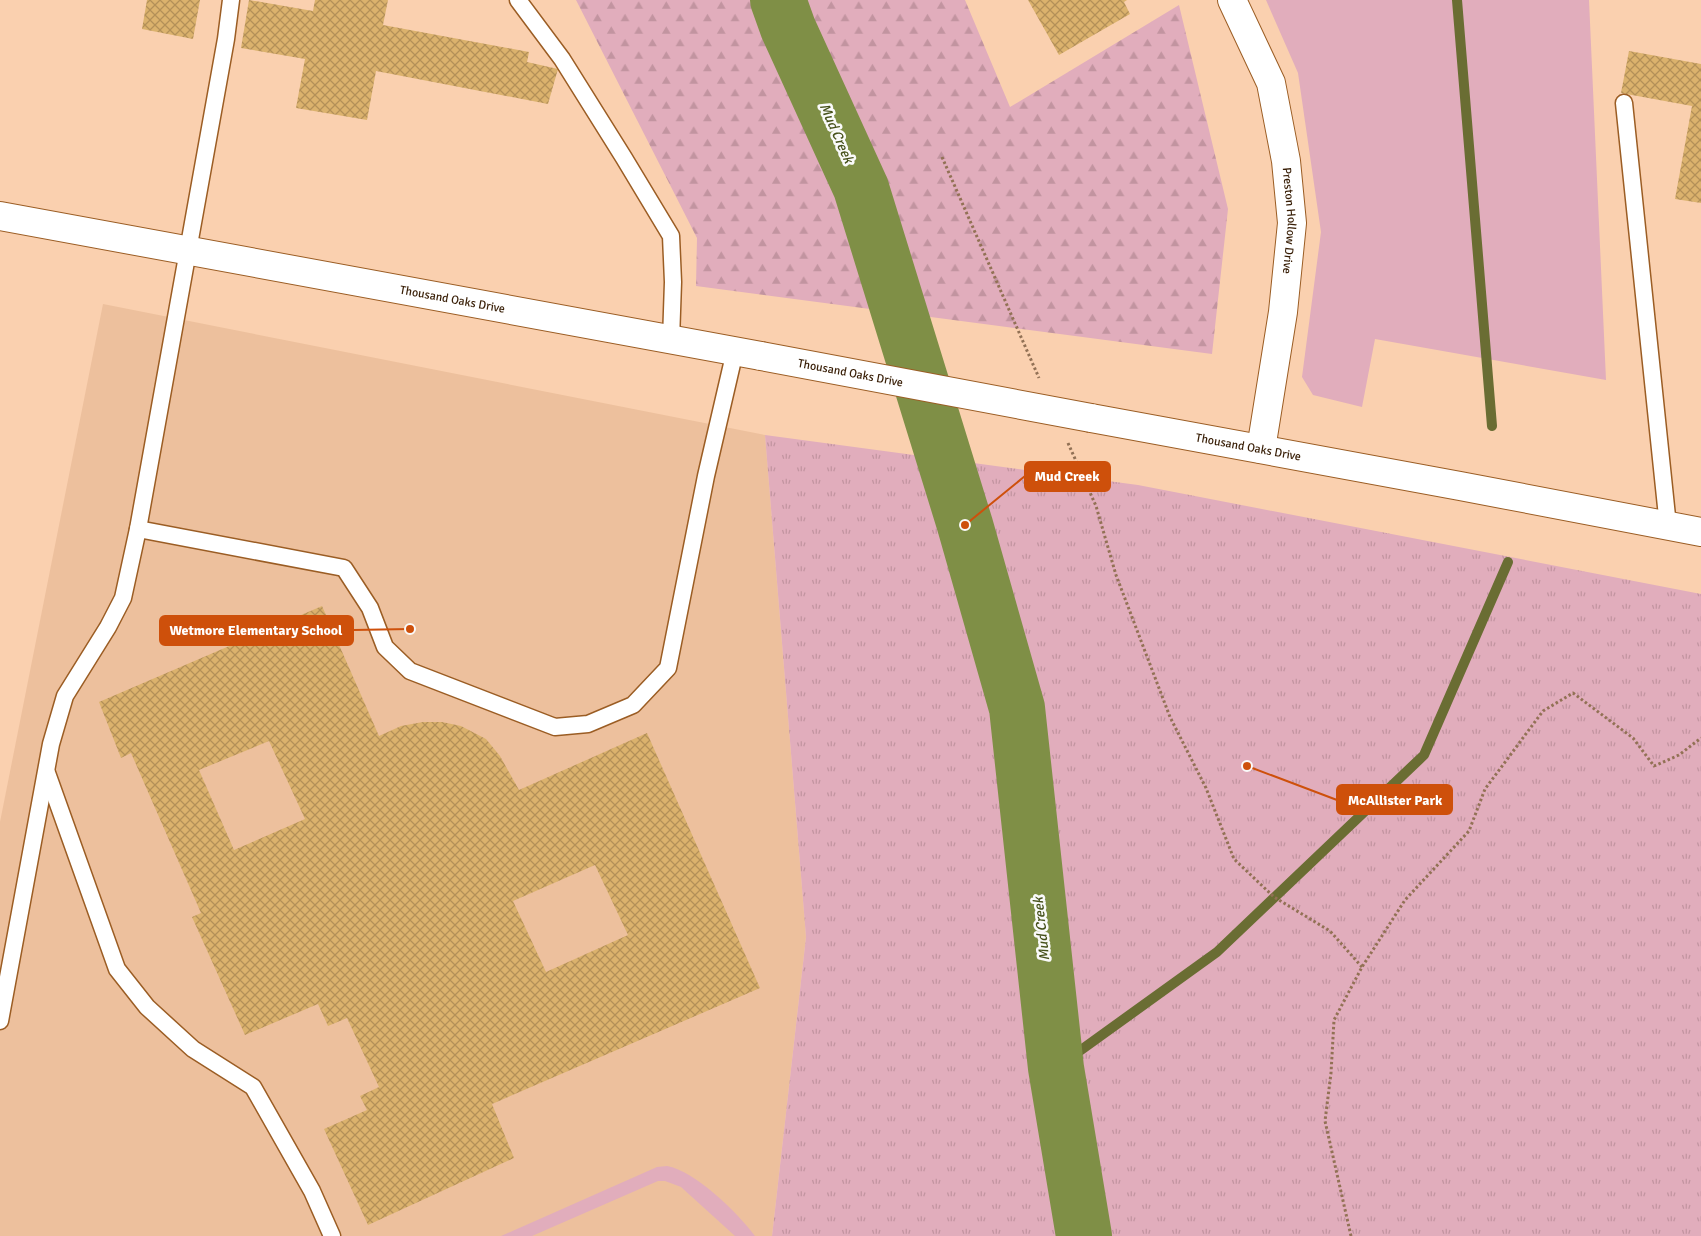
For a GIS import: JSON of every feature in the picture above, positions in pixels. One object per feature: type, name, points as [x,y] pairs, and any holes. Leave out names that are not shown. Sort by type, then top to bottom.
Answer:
[{"type":"main road","name":"Preston Hollow Drive","points":[[1232,0],[1271,83],[1286,161],[1292,223],[1283,312],[1261,449]]},
{"type":"main road","name":"Thousand Oaks Drive","points":[[0,216],[735,351],[1701,532]]},
{"type":"lane","points":[[0,1020],[51,744],[65,696],[108,627],[122,598],[138,529],[226,39],[231,0]]},
{"type":"lane","points":[[518,0],[562,59],[671,236],[673,282],[671,340]]},
{"type":"lane","points":[[1624,103],[1668,526]]},
{"type":"lane","points":[[138,529],[344,568],[370,608],[385,646],[410,671],[555,727],[588,724],[633,706],[668,668],[706,476],[735,351]]},
{"type":"lane","points":[[46,771],[117,969],[147,1007],[193,1049],[253,1087],[312,1191],[332,1236]]},
{"type":"path","points":[[942,157],[1041,381]]},
{"type":"path","points":[[1064,435],[1096,506],[1116,575],[1170,717],[1206,788],[1234,859],[1274,897],[1330,931],[1362,967]]},
{"type":"path","points":[[1351,1236],[1325,1121],[1331,1073],[1334,1020],[1362,967],[1405,900],[1469,831],[1485,789],[1543,712],[1574,693],[1633,738],[1654,766],[1679,755],[1701,738]]},
{"type":"shaded area","points":[[103,304],[765,435],[806,937],[772,1236],[0,1236],[0,822]]},
{"type":"green space","points":[[576,0],[965,0],[1010,107],[1179,5],[1228,209],[1212,354],[696,286],[697,238]]},
{"type":"green space","points":[[1266,0],[1589,0],[1606,380],[1375,339],[1362,407],[1313,395],[1302,377],[1321,232],[1298,73]]},
{"type":"green space","points":[[765,435],[1138,485],[1701,594],[1701,1236],[772,1236],[806,937]]},
{"type":"green space","points":[[667,1166],[703,1184],[738,1216],[755,1236],[735,1236],[681,1187],[665,1181],[658,1181],[532,1236],[501,1236],[657,1167]]},
{"type":"building","points":[[147,0],[200,0],[193,39],[142,29]]},
{"type":"building","points":[[249,0],[313,11],[315,0],[388,0],[383,25],[529,52],[527,62],[558,69],[548,104],[376,71],[367,120],[296,108],[305,59],[241,48]]},
{"type":"building","points":[[1028,0],[1127,0],[1124,2],[1130,14],[1059,55]]},
{"type":"building","points":[[1629,51],[1701,64],[1701,203],[1675,199],[1692,106],[1621,93]]},
{"type":"building","points":[[322,606],[379,736],[401,726],[423,722],[442,722],[461,726],[486,739],[500,756],[519,790],[647,733],[760,988],[492,1104],[514,1158],[368,1225],[324,1129],[367,1110],[360,1096],[379,1087],[347,1018],[328,1026],[318,1004],[245,1035],[192,917],[201,913],[131,753],[121,758],[99,702]],"holes":[[[269,741],[305,819],[234,850],[199,770]],[[595,865],[628,935],[546,972],[513,901]]]},
{"type":"waterway","name":"Mud Creek","points":[[778,0],[788,28],[861,188],[965,525],[1017,708],[1056,1068],[1084,1236]]},
{"type":"waterway","points":[[1457,0],[1492,426]]},
{"type":"waterway","points":[[1056,1068],[1217,952],[1424,755],[1508,562]]},
{"type":"place","name":"Mud Creek","points":[[965,525]]},
{"type":"place","name":"Wetmore Elementary School","points":[[410,629]]},
{"type":"place","name":"McAllister Park","points":[[1247,766]]}]
